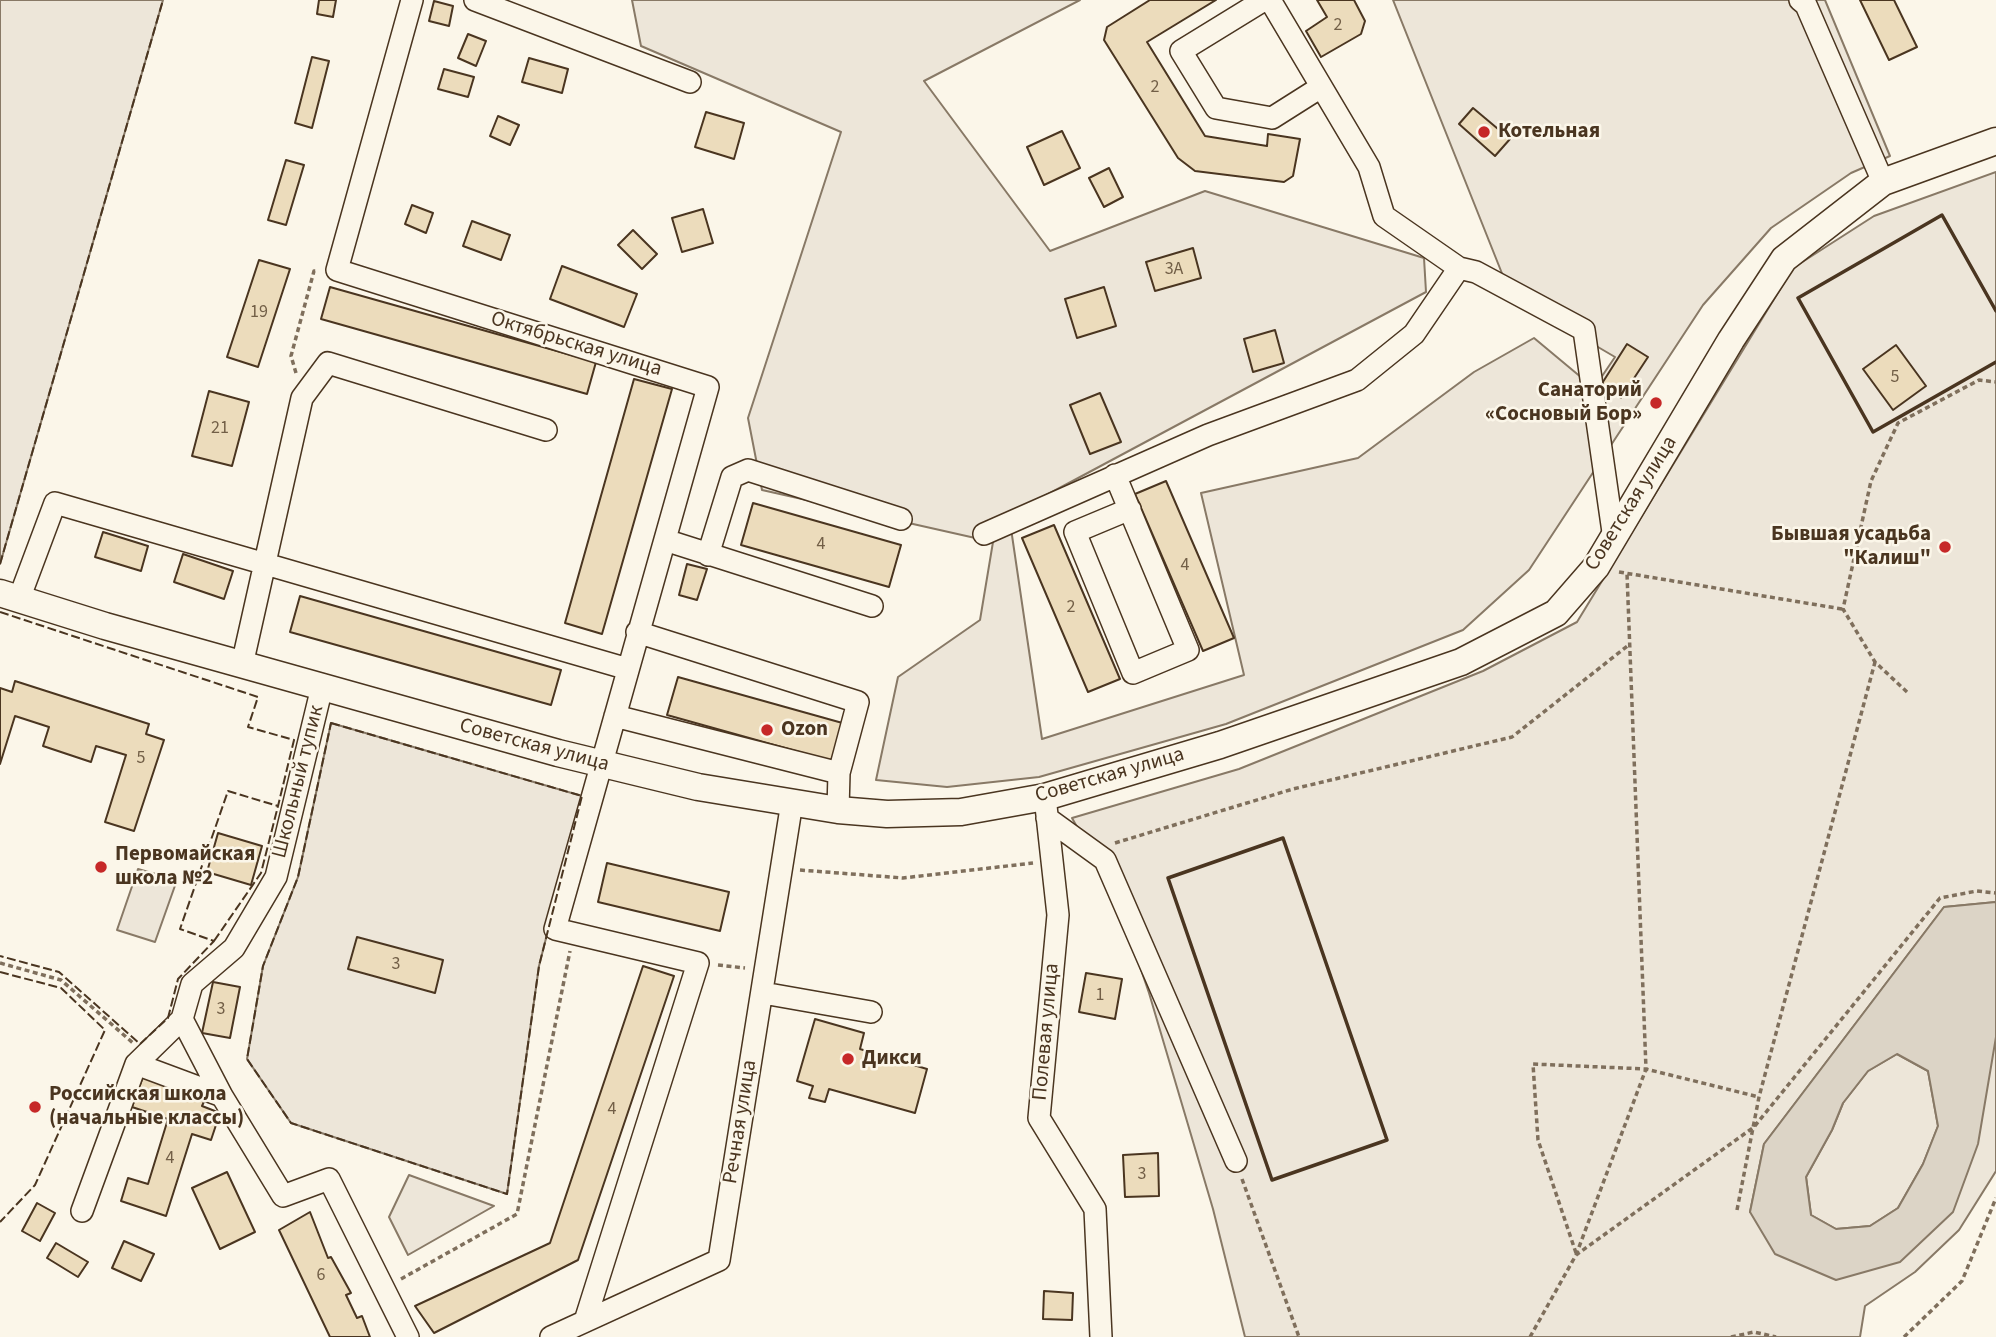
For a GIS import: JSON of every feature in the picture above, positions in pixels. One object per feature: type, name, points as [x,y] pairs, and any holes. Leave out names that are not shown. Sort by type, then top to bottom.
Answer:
[{"type":"main road","name":"Советская улица","points":[[10,596],[242,665],[602,765],[698,787],[838,810],[887,814],[1046,807],[1461,662],[1556,613],[1596,567],[1731,340],[1784,259],[1883,183],[1996,141]]},
{"type":"street","points":[[337,270],[412,0]]},
{"type":"street","points":[[475,0],[690,82]]},
{"type":"street","points":[[1264,0],[1181,51],[1216,108],[1272,118],[1321,87]]},
{"type":"street","points":[[1270,0],[1369,167],[1384,216],[1459,268],[1476,272],[1584,330],[1614,539]]},
{"type":"street","points":[[1800,0],[1806,5],[1883,183]]},
{"type":"street","points":[[984,534],[1208,435],[1357,380],[1414,334],[1459,268]]},
{"type":"street","name":"Октябрьская улица","points":[[337,270],[708,387],[555,929]]},
{"type":"street","points":[[242,665],[302,398],[328,363],[546,430]]},
{"type":"street","points":[[708,555],[732,477],[748,470],[901,519]]},
{"type":"street","points":[[1115,475],[1130,509],[1188,650],[1133,673],[1075,532],[1130,509]]},
{"type":"street","points":[[10,596],[55,503],[628,669]]},
{"type":"street","points":[[665,540],[872,606]]},
{"type":"street","points":[[637,632],[858,702],[839,773],[838,810]]},
{"type":"street","name":"Школьный тупик","points":[[182,1019],[192,984],[234,948],[276,877],[323,687]]},
{"type":"street","points":[[615,716],[839,773]]},
{"type":"street","name":"Речная улица","points":[[551,1337],[719,1260],[792,802]]},
{"type":"street","points":[[1046,807],[1105,860],[1236,1161]]},
{"type":"street","name":"Полевая улица","points":[[1046,807],[1058,915],[1039,1118],[1095,1209],[1101,1337]]},
{"type":"street","points":[[555,929],[698,963],[585,1321]]},
{"type":"street","points":[[763,993],[871,1012]]},
{"type":"street","points":[[82,1211],[141,1059],[182,1019],[222,1096],[283,1196],[329,1179],[408,1337]]},
{"type":"street","points":[[141,1059],[222,1096]]},
{"type":"path","points":[[302,398],[291,355],[314,271],[337,270]]},
{"type":"path","points":[[1907,692],[1875,662],[1843,609],[1871,481],[1898,423],[1979,380],[1996,382]]},
{"type":"path","points":[[1596,567],[1843,609]]},
{"type":"path","points":[[1530,1337],[1577,1255],[1646,1069],[1628,574]]},
{"type":"path","points":[[1107,845],[1293,789],[1512,737],[1630,644]]},
{"type":"path","points":[[1737,1210],[1759,1097],[1875,662]]},
{"type":"path","points":[[783,869],[903,878],[1054,861]]},
{"type":"path","points":[[1577,1255],[1754,1127],[1940,898],[1978,891],[1996,893]]},
{"type":"path","points":[[383,1290],[517,1214],[570,953],[555,929]]},
{"type":"path","points":[[0,963],[61,980],[141,1059]]},
{"type":"path","points":[[698,963],[766,971]]},
{"type":"path","points":[[1577,1255],[1538,1140],[1533,1064],[1646,1069],[1759,1097]]},
{"type":"path","points":[[1236,1161],[1299,1337]]},
{"type":"path","points":[[1904,1337],[1962,1281],[1996,1198]]},
{"type":"path","points":[[1731,1337],[1754,1332],[1776,1337]]},
{"type":"shaded area","points":[[0,0],[163,0],[0,564]]},
{"type":"shaded area","points":[[632,0],[1080,0],[924,81],[1050,251],[1205,191],[1424,258],[1426,292],[1009,515],[1042,739],[1244,675],[1201,493],[1358,458],[1474,372],[1534,338],[1594,388],[1615,357],[1511,296],[1393,0],[1825,0],[1890,156],[1851,173],[1771,228],[1703,305],[1529,570],[1463,630],[1226,724],[1039,777],[947,787],[876,780],[898,677],[980,620],[993,542],[762,490],[748,418],[841,132],[641,46]]},
{"type":"shaded area","points":[[1996,172],[1996,902],[1944,907],[1764,1144],[1750,1212],[1900,1261],[1996,1037],[1996,1171],[1959,1230],[1915,1272],[1865,1306],[1860,1337],[1245,1337],[1213,1209],[1149,993],[1115,894],[1072,818],[1239,769],[1483,671],[1577,622],[1793,268],[1874,216]]},
{"type":"shaded area","points":[[331,723],[582,796],[539,966],[507,1194],[291,1123],[247,1059],[263,966],[298,877]]},
{"type":"shaded area","points":[[138,869],[177,880],[155,942],[117,930]]},
{"type":"shaded area","points":[[1996,902],[1996,1037],[1978,1144],[1953,1212],[1900,1262],[1836,1280],[1775,1254],[1750,1212],[1764,1144],[1944,907]],"holes":[[[1897,1054],[1928,1071],[1938,1126],[1923,1164],[1898,1208],[1870,1226],[1836,1229],[1811,1215],[1806,1177],[1832,1130],[1843,1103],[1868,1071]]]},
{"type":"shaded area","points":[[1897,1054],[1928,1071],[1938,1126],[1923,1164],[1898,1208],[1870,1226],[1836,1229],[1811,1215],[1806,1177],[1832,1130],[1843,1103],[1868,1071]]},
{"type":"shaded area","points":[[409,1175],[494,1206],[408,1255],[389,1217]]},
{"type":"building","points":[[319,0],[336,0],[333,17],[317,14]]},
{"type":"building","points":[[1150,0],[1216,0],[1147,42],[1205,136],[1267,146],[1268,134],[1300,139],[1293,176],[1284,182],[1195,171],[1178,158],[1104,40],[1107,27]]},
{"type":"building","points":[[1317,0],[1354,0],[1365,21],[1361,34],[1321,57],[1306,31],[1327,17]]},
{"type":"building","points":[[1860,0],[1894,0],[1917,47],[1889,60]]},
{"type":"building","points":[[434,1],[453,6],[449,26],[429,21]]},
{"type":"building","points":[[468,34],[486,41],[476,66],[458,58]]},
{"type":"building","points":[[312,57],[329,61],[312,128],[295,123]]},
{"type":"building","points":[[529,58],[568,69],[562,93],[522,82]]},
{"type":"building","points":[[444,69],[474,77],[468,97],[438,89]]},
{"type":"building","name":"Котельная","points":[[1473,108],[1510,139],[1495,156],[1459,124]]},
{"type":"building","points":[[706,112],[744,123],[734,159],[695,147]]},
{"type":"building","points":[[498,116],[519,125],[510,145],[490,136]]},
{"type":"building","points":[[1062,131],[1080,168],[1044,185],[1027,147]]},
{"type":"building","points":[[286,160],[304,165],[286,225],[268,220]]},
{"type":"building","points":[[1109,168],[1123,197],[1104,207],[1089,178]]},
{"type":"building","points":[[412,205],[433,213],[426,233],[405,224]]},
{"type":"building","points":[[703,209],[713,243],[682,252],[672,218]]},
{"type":"building","points":[[472,221],[510,235],[501,260],[463,246]]},
{"type":"building","points":[[633,230],[657,254],[642,269],[618,245]]},
{"type":"building","points":[[1193,248],[1201,278],[1155,291],[1146,262]]},
{"type":"building","points":[[259,260],[290,269],[258,367],[227,357]]},
{"type":"building","points":[[562,266],[637,294],[624,327],[550,299]]},
{"type":"building","points":[[330,287],[596,362],[587,394],[321,319]]},
{"type":"building","points":[[1104,287],[1116,326],[1077,338],[1065,299]]},
{"type":"building","points":[[1275,330],[1284,363],[1253,372],[1244,339]]},
{"type":"building","points":[[1627,344],[1648,357],[1621,398],[1601,385]]},
{"type":"building","points":[[1896,345],[1926,386],[1893,410],[1863,369]]},
{"type":"building","points":[[634,379],[672,389],[602,634],[565,623]]},
{"type":"building","points":[[209,391],[249,402],[232,466],[192,456]]},
{"type":"building","points":[[1100,393],[1121,442],[1090,454],[1070,405]]},
{"type":"building","points":[[1166,481],[1234,638],[1203,651],[1135,494]]},
{"type":"building","points":[[753,503],[901,545],[889,587],[741,545]]},
{"type":"building","points":[[1054,525],[1120,679],[1088,692],[1022,538]]},
{"type":"building","points":[[103,532],[148,546],[141,571],[95,557]]},
{"type":"building","points":[[183,554],[233,571],[224,599],[174,582]]},
{"type":"building","points":[[687,564],[707,569],[697,600],[679,595]]},
{"type":"building","points":[[300,596],[561,670],[551,705],[290,632]]},
{"type":"building","points":[[678,677],[846,724],[835,762],[667,715]]},
{"type":"building","points":[[15,681],[149,724],[146,734],[164,740],[134,831],[105,822],[126,755],[96,746],[91,762],[43,746],[49,727],[15,716],[0,764],[0,688],[12,692]]},
{"type":"building","points":[[218,833],[262,846],[251,885],[207,872]]},
{"type":"building","points":[[607,863],[729,892],[720,931],[598,902]]},
{"type":"building","points":[[357,937],[443,960],[435,993],[348,969]]},
{"type":"building","points":[[643,966],[674,976],[578,1260],[434,1333],[415,1306],[550,1243]]},
{"type":"building","points":[[1086,973],[1122,979],[1115,1019],[1079,1012]]},
{"type":"building","points":[[213,982],[240,987],[230,1038],[202,1033]]},
{"type":"building","name":"Дикси","points":[[815,1019],[864,1033],[860,1049],[927,1069],[915,1113],[829,1089],[825,1102],[809,1098],[813,1086],[797,1081]]},
{"type":"building","points":[[144,1074],[207,1095],[202,1106],[220,1113],[211,1140],[192,1134],[166,1216],[121,1201],[128,1178],[148,1184],[168,1119],[132,1107]]},
{"type":"building","points":[[1158,1153],[1159,1196],[1125,1197],[1123,1155]]},
{"type":"building","points":[[227,1172],[255,1232],[220,1249],[192,1188]]},
{"type":"building","points":[[37,1203],[55,1213],[40,1241],[22,1231]]},
{"type":"building","points":[[310,1212],[328,1258],[331,1257],[351,1293],[346,1295],[357,1318],[362,1316],[370,1337],[330,1337],[279,1230]]},
{"type":"building","points":[[124,1241],[154,1254],[141,1281],[112,1268]]},
{"type":"building","points":[[56,1243],[88,1262],[78,1277],[47,1258]]},
{"type":"building","points":[[1044,1291],[1073,1293],[1072,1320],[1043,1319]]},
{"type":"fence","points":[[0,564],[163,0]]},
{"type":"fence","points":[[0,612],[258,697],[248,727],[294,740],[278,806],[228,791],[180,929],[214,941],[178,979],[168,1018],[140,1044],[59,972],[0,956]]},
{"type":"fence","points":[[331,723],[582,796],[539,966],[507,1194],[291,1123],[247,1059],[263,966],[298,877],[331,723]]},
{"type":"fence","points":[[214,941],[261,873],[278,806]]},
{"type":"fence","points":[[0,972],[61,988],[105,1030],[35,1185],[0,1222]]},
{"type":"wall","points":[[1996,311],[1942,215],[1798,298],[1873,432],[1996,362]]},
{"type":"wall","points":[[1283,838],[1387,1140],[1272,1180],[1168,878],[1283,838]]},
{"type":"place","name":"Котельная","points":[[1484,132]]},
{"type":"place","name":"Санаторий «Сосновый Бор»","points":[[1656,403]]},
{"type":"place","name":"Бывшая усадьба \"Калиш\"","points":[[1945,547]]},
{"type":"place","name":"Ozon","points":[[767,730]]},
{"type":"place","name":"Первомайская школа №2","points":[[101,867]]},
{"type":"place","name":"Дикси","points":[[848,1059]]},
{"type":"place","name":"Российская школа (начальные классы)","points":[[35,1107]]}]
